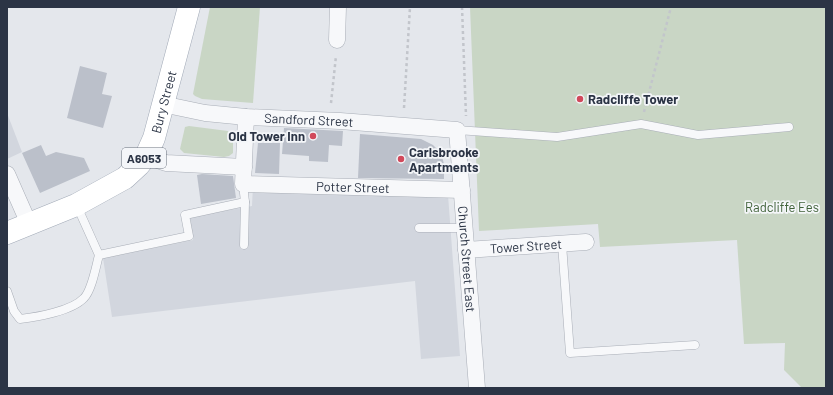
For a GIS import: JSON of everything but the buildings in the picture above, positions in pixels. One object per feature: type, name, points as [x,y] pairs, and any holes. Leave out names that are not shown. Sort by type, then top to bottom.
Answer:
[{"type":"main road","name":"Bury Street","points":[[7,234],[76,205],[125,178],[139,165],[146,156],[154,138],[189,7]]},
{"type":"street","points":[[337,40],[338,7]]},
{"type":"street","name":"Sandford Street","points":[[162,104],[205,113],[246,117],[330,120],[462,130]]},
{"type":"street","points":[[244,184],[246,117]]},
{"type":"street","name":"Church Street East","points":[[462,130],[462,190],[478,388]]},
{"type":"street","points":[[146,156],[166,162],[244,167]]},
{"type":"street","points":[[7,174],[29,224]]},
{"type":"street","name":"Potter Street","points":[[244,184],[462,190]]},
{"type":"street","name":"Tower Street","points":[[466,250],[586,242]]},
{"type":"lane","points":[[462,130],[557,137],[641,124],[698,135],[789,128]]},
{"type":"lane","points":[[244,184],[244,245]]},
{"type":"lane","points":[[99,255],[189,236],[186,215],[245,202]]},
{"type":"lane","points":[[7,291],[14,310],[20,319],[36,317],[68,308],[84,298],[93,280],[99,255],[76,205]]},
{"type":"lane","points":[[419,228],[465,228]]},
{"type":"lane","points":[[562,244],[570,353],[695,345]]},
{"type":"path","points":[[402,125],[410,7]]},
{"type":"path","points":[[462,7],[462,130]]},
{"type":"path","points":[[641,124],[671,7]]},
{"type":"path","points":[[330,120],[337,40]]},
{"type":"shaded area","points":[[7,113],[22,152],[7,159]]},
{"type":"shaded area","points":[[253,185],[448,195],[460,356],[421,359],[415,281],[112,317],[103,258],[193,240],[190,217],[252,206]]},
{"type":"green space","points":[[210,7],[260,7],[253,103],[202,99],[193,94]]},
{"type":"green space","name":"Radcliffe Ees","points":[[470,7],[826,7],[826,388],[802,388],[784,370],[785,343],[744,344],[737,240],[600,247],[598,224],[479,231]]},
{"type":"green space","points":[[189,126],[228,131],[233,137],[233,153],[224,157],[184,153],[180,149],[185,127]]},
{"type":"place","name":"Radcliffe Tower","points":[[580,99]]},
{"type":"place","name":"Old Tower Inn","points":[[313,136]]},
{"type":"place","name":"Carisbrooke Apartments","points":[[401,159]]}]
